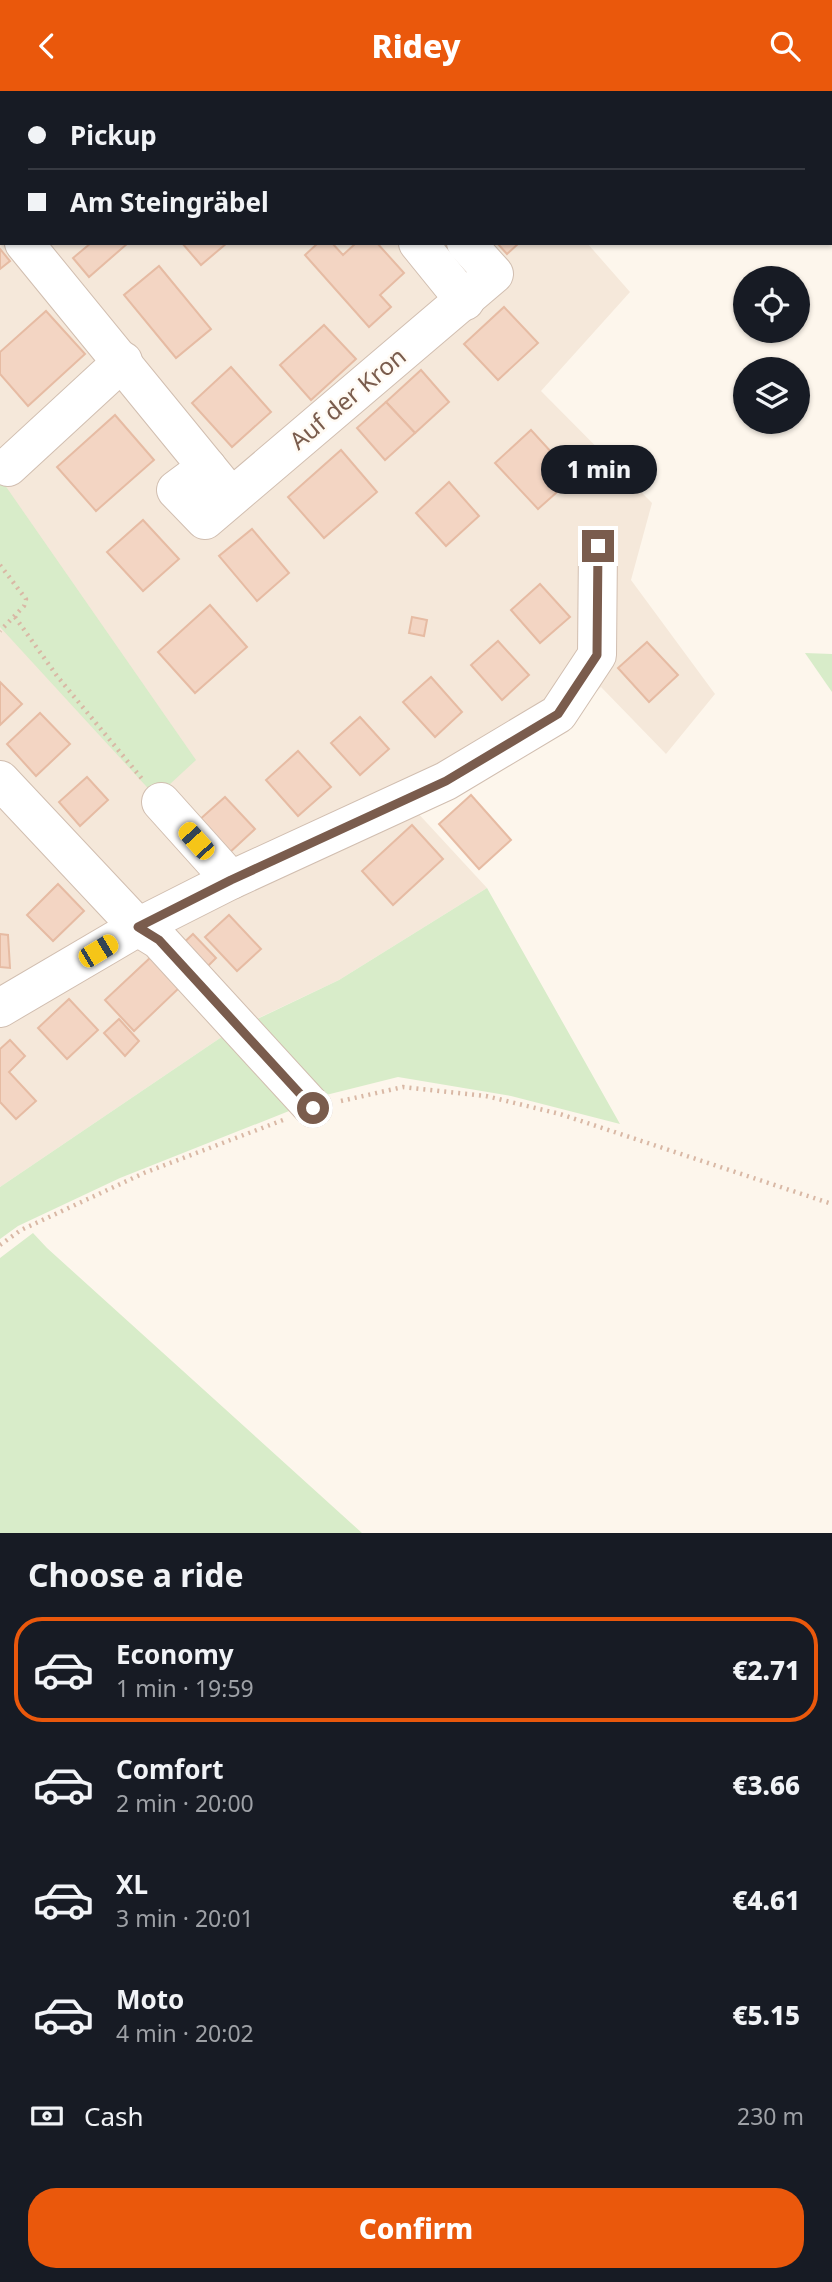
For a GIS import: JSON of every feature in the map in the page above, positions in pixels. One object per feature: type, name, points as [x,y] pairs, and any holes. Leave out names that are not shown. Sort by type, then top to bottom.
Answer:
[{"type":"street","name":"Auf der Kron","points":[[25,245],[123,361],[232,497],[465,301],[444,248]]},
{"type":"street","points":[[8,467],[123,361]]},
{"type":"street","points":[[0,1008],[138,927],[231,880],[446,781],[558,714],[597,655],[598,546]]},
{"type":"street","points":[[0,780],[138,927],[159,940],[313,1108]]},
{"type":"street","points":[[161,802],[231,880]]},
{"type":"path","points":[[0,565],[26,599],[15,617],[0,631]]},
{"type":"path","points":[[15,617],[57,676],[161,802]]},
{"type":"path","points":[[0,1245],[21,1230],[144,1173],[313,1108],[403,1087],[486,1096],[560,1114],[832,1204]]},
{"type":"shaded area","points":[[0,245],[589,245],[630,292],[541,391],[652,503],[631,580],[715,694],[666,754],[601,687],[560,726],[415,810],[487,888],[339,980],[229,1032],[0,1187]]},
{"type":"green space","points":[[0,478],[196,760],[156,797],[0,627]]},
{"type":"green space","points":[[805,653],[832,654],[832,692]]},
{"type":"green space","points":[[487,888],[620,1124],[511,1096],[398,1077],[318,1097],[251,1022],[339,980]]},
{"type":"green space","points":[[229,1032],[294,1102],[289,1111],[120,1178],[18,1226],[0,1239],[0,1187]]},
{"type":"green space","points":[[33,1233],[362,1533],[0,1533],[0,1258]]},
{"type":"building","points":[[89,245],[126,245],[89,277],[73,258]]},
{"type":"building","points":[[184,245],[225,245],[201,265]]},
{"type":"building","points":[[316,245],[334,245],[343,255],[354,245],[379,245],[404,273],[380,295],[391,307],[369,327],[305,255]]},
{"type":"building","points":[[499,245],[517,245],[507,254]]},
{"type":"building","points":[[0,249],[10,261],[0,269]]},
{"type":"building","points":[[159,266],[211,329],[176,358],[124,295]]},
{"type":"building","points":[[504,307],[538,343],[498,380],[464,344]]},
{"type":"building","points":[[46,311],[85,354],[28,406],[0,374],[0,352]]},
{"type":"building","points":[[324,325],[356,359],[311,400],[280,365]]},
{"type":"building","points":[[231,367],[271,412],[232,447],[192,403]]},
{"type":"building","points":[[421,370],[449,402],[415,433],[386,402]]},
{"type":"building","points":[[386,402],[415,433],[385,460],[357,428]]},
{"type":"building","points":[[115,415],[154,460],[96,511],[57,467]]},
{"type":"building","points":[[531,430],[574,477],[538,509],[495,463]]},
{"type":"building","points":[[341,450],[377,492],[324,538],[288,497]]},
{"type":"building","points":[[449,482],[479,516],[446,546],[416,513]]},
{"type":"building","points":[[143,520],[179,559],[143,591],[107,552]]},
{"type":"building","points":[[252,529],[289,573],[257,601],[219,556]]},
{"type":"building","points":[[540,584],[570,617],[540,643],[511,610]]},
{"type":"building","points":[[210,605],[247,647],[195,693],[158,652]]},
{"type":"building","points":[[412,617],[427,620],[424,636],[409,633]]},
{"type":"building","points":[[498,641],[529,675],[502,700],[471,665]]},
{"type":"building","points":[[647,642],[678,675],[649,702],[618,668]]},
{"type":"building","points":[[431,677],[462,712],[435,737],[403,702]]},
{"type":"building","points":[[0,682],[22,704],[0,725]]},
{"type":"building","points":[[40,713],[70,744],[36,776],[7,744]]},
{"type":"building","points":[[360,717],[389,749],[360,775],[331,743]]},
{"type":"building","points":[[298,751],[331,787],[298,816],[266,780]]},
{"type":"building","points":[[87,777],[108,800],[80,826],[59,802]]},
{"type":"building","points":[[471,795],[511,840],[479,869],[439,824]]},
{"type":"building","points":[[225,797],[255,829],[228,854],[198,821]]},
{"type":"building","points":[[412,825],[443,859],[393,905],[362,871]]},
{"type":"building","points":[[58,884],[84,911],[53,941],[27,915]]},
{"type":"building","points":[[229,915],[261,949],[237,971],[205,937]]},
{"type":"building","points":[[0,934],[8,935],[10,968],[0,967]]},
{"type":"building","points":[[193,934],[216,958],[201,973],[178,948]]},
{"type":"building","points":[[151,957],[179,988],[134,1031],[105,1000]]},
{"type":"building","points":[[69,999],[98,1030],[67,1059],[38,1028]]},
{"type":"building","points":[[119,1019],[139,1041],[125,1056],[104,1033]]},
{"type":"building","points":[[10,1040],[25,1056],[9,1072],[36,1101],[16,1119],[0,1102],[0,1049]]},
{"type":"route","points":[[313,1108],[159,940],[138,927],[231,880],[446,781],[558,714],[597,655],[598,546]]}]
